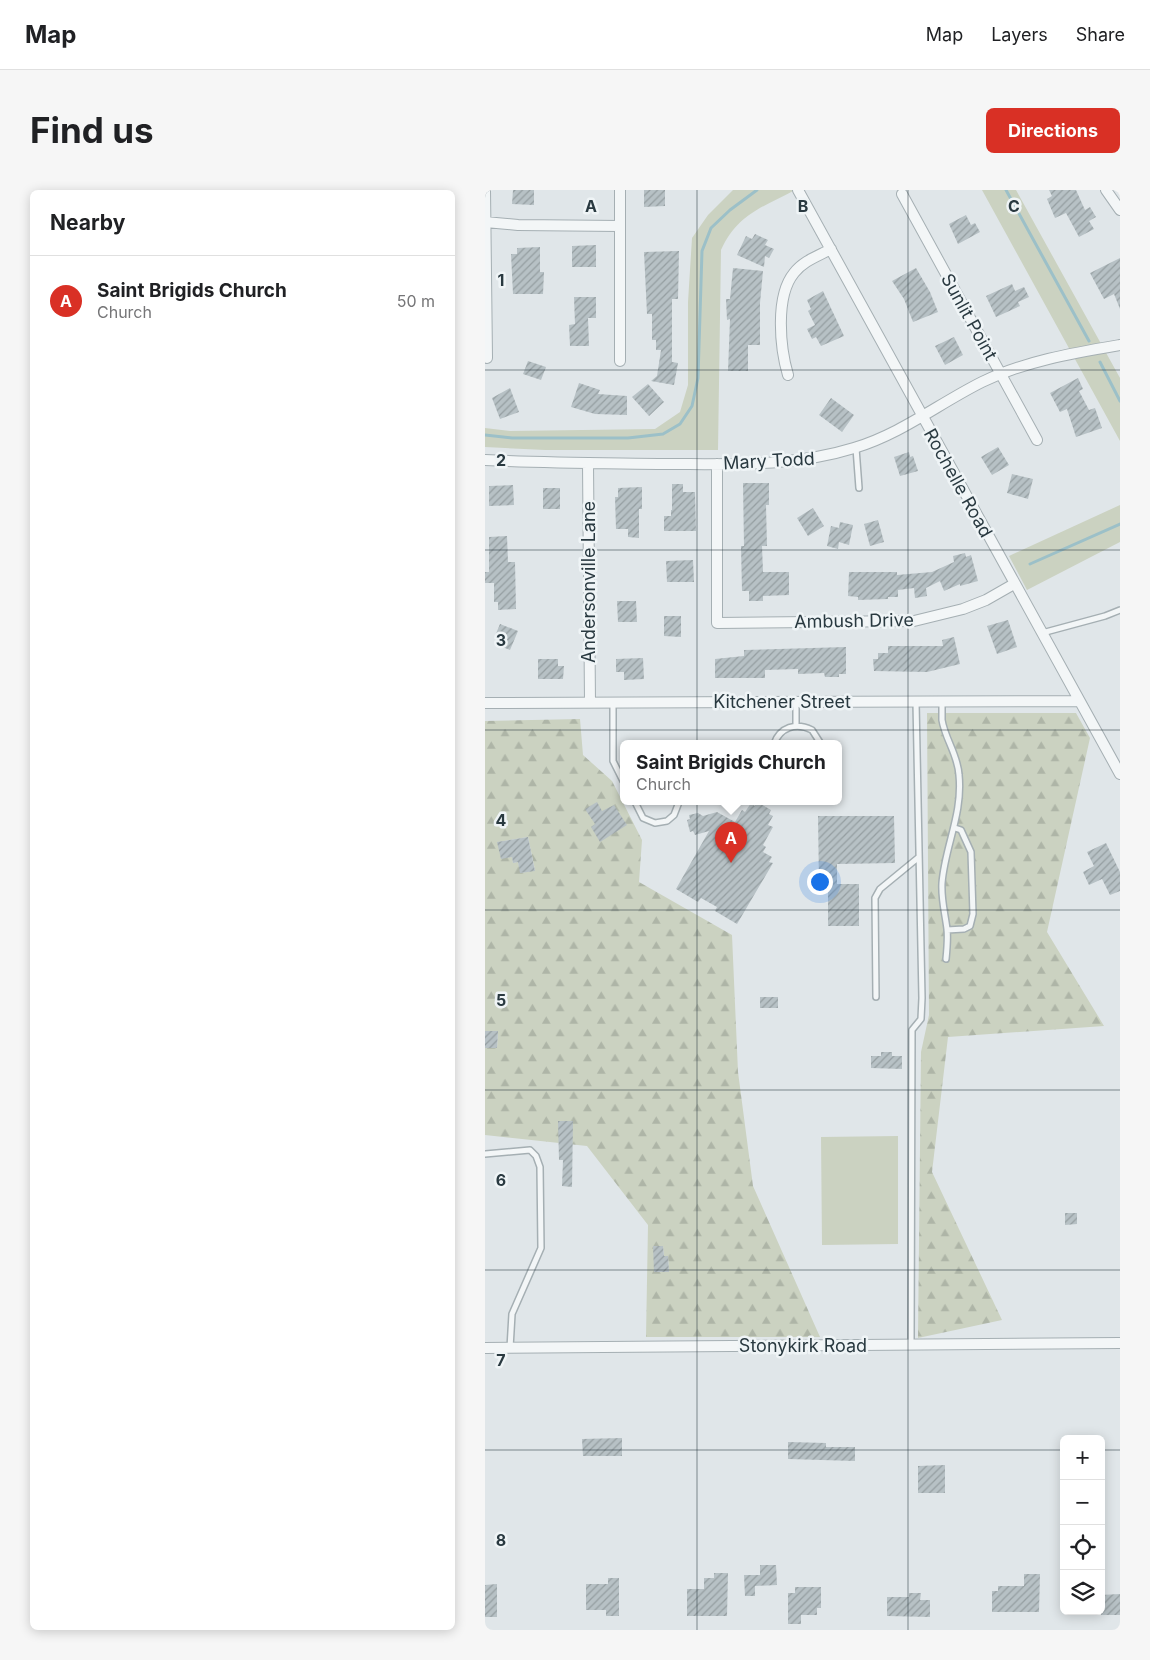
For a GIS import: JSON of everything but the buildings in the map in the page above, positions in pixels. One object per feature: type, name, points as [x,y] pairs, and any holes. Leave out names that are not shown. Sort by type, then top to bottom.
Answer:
[{"type":"street","points":[[485,190],[487,358]]},
{"type":"street","points":[[620,190],[621,361]]},
{"type":"street","name":"Rochelle Road","points":[[798,190],[1120,774]]},
{"type":"street","points":[[1106,190],[1120,210]]},
{"type":"street","name":"Sunlit Point","points":[[902,194],[1037,440]]},
{"type":"street","points":[[485,222],[518,225],[620,226]]},
{"type":"street","points":[[788,375],[782,353],[784,290],[795,271],[804,263],[831,249]]},
{"type":"street","name":"Mary Todd","points":[[485,460],[717,464],[781,463],[823,458],[880,440],[922,418],[951,399],[1000,374],[1041,361],[1120,345]]},
{"type":"street","name":"Andersonville Lane","points":[[588,463],[590,702]]},
{"type":"street","name":"Ambush Drive","points":[[717,464],[717,623],[914,621],[963,609],[987,600],[1014,584]]},
{"type":"street","name":"Kitchener Street","points":[[485,703],[1079,701]]},
{"type":"street","name":"Stonykirk Road","points":[[485,1348],[1120,1343]]},
{"type":"lane","points":[[857,448],[859,488]]},
{"type":"lane","points":[[1041,633],[1105,616],[1120,610]]},
{"type":"lane","points":[[911,1345],[912,1030],[921,1019],[922,998],[916,701]]},
{"type":"lane","points":[[942,701],[943,721],[955,754],[959,773],[960,796],[955,828],[947,854],[943,882],[942,901],[947,930],[946,959]]},
{"type":"lane","points":[[613,702],[613,761],[620,775]]},
{"type":"lane","points":[[796,702],[796,726]]},
{"type":"lane","points":[[776,740],[779,734],[787,728],[796,726],[812,730],[818,740]]},
{"type":"lane","points":[[636,805],[643,818],[655,823],[667,821],[674,815],[678,805]]},
{"type":"lane","points":[[947,930],[964,929],[969,926],[973,914],[971,852],[961,830],[955,828]]},
{"type":"lane","points":[[876,997],[875,898],[880,889],[919,856]]},
{"type":"lane","points":[[485,1154],[530,1150],[536,1156],[540,1167],[541,1248],[512,1314],[510,1348]]},
{"type":"green space","points":[[733,190],[795,190],[761,207],[743,220],[735,228],[721,250],[718,450],[545,450],[485,447],[485,428],[510,431],[655,429],[680,412],[688,385],[688,302],[692,238],[708,215]]},
{"type":"green space","points":[[982,190],[1016,190],[1120,378],[1120,441]]},
{"type":"green space","points":[[1120,505],[1120,542],[1027,590],[1009,556]]},
{"type":"green space","points":[[927,713],[1076,713],[1090,738],[1047,932],[1104,1026],[948,1037],[932,1172],[1002,1320],[918,1338],[921,1052],[929,1015]]},
{"type":"green space","points":[[580,719],[583,755],[612,781],[620,797],[620,805],[624,805],[642,840],[639,882],[732,935],[738,1072],[753,1186],[820,1337],[646,1337],[648,1225],[587,1146],[485,1135],[485,1048],[497,1048],[498,1032],[485,1031],[485,721]],"holes":[[[528,837],[535,870],[521,873],[518,862],[513,863],[512,857],[501,858],[498,842]],[[654,1246],[663,1246],[664,1256],[668,1256],[669,1272],[654,1272]]]},
{"type":"green space","points":[[898,1136],[898,1244],[822,1245],[821,1137]]},
{"type":"waterway","points":[[485,435],[512,438],[628,438],[663,434],[680,424],[692,406],[698,378],[702,251],[711,228],[730,210],[757,190]]},
{"type":"waterway","points":[[1006,190],[1089,341]]},
{"type":"waterway","points":[[1100,362],[1120,401]]},
{"type":"waterway","points":[[1030,564],[1120,524]]},
{"type":"place","name":"Saint Brigids Church","points":[[731,863]]}]
